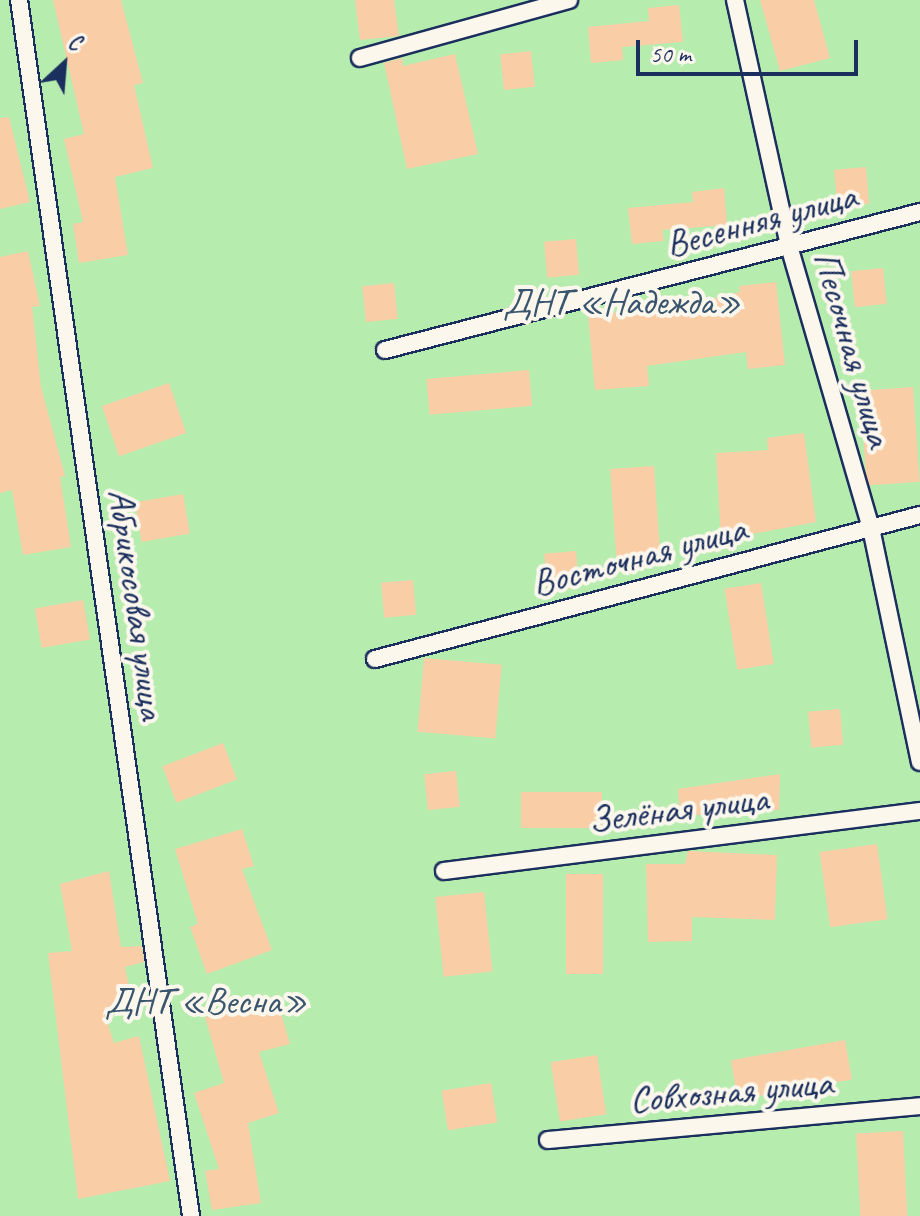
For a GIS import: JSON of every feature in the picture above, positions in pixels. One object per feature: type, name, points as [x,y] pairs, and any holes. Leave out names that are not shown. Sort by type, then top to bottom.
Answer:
[{"type":"lane","name":"Абрикосовая улица","points":[[19,0],[191,1216]]},
{"type":"lane","points":[[360,58],[569,0]]},
{"type":"lane","name":"Песочная улица","points":[[735,0],[789,246],[871,528],[920,762]]},
{"type":"lane","name":"Весенняя улица","points":[[385,350],[920,212]]},
{"type":"lane","name":"Восточная улица","points":[[375,659],[920,515]]},
{"type":"lane","name":"Зелёная улица","points":[[444,871],[920,811]]},
{"type":"lane","name":"Совхозная улица","points":[[548,1140],[920,1106]]},
{"type":"green space","name":"ДНТ «Надежда»","points":[[0,0],[920,0],[920,1216],[0,1216]]},
{"type":"building","points":[[53,0],[121,0],[143,83],[134,85],[153,168],[115,177],[128,255],[79,263],[73,224],[83,222],[64,139],[84,134]]},
{"type":"building","points":[[355,0],[394,0],[399,36],[360,40]]},
{"type":"building","points":[[760,0],[814,0],[830,58],[780,71]]},
{"type":"building","points":[[679,5],[683,42],[622,47],[623,60],[591,63],[588,27],[649,21],[648,8]]},
{"type":"building","points":[[531,51],[535,87],[504,90],[500,54]]},
{"type":"building","points":[[455,54],[478,154],[407,169],[384,63],[402,58],[403,66]]},
{"type":"building","points":[[9,117],[30,202],[0,209],[0,118]]},
{"type":"building","points":[[866,167],[869,204],[837,207],[834,170]]},
{"type":"building","points":[[724,188],[727,225],[662,230],[664,241],[632,244],[628,208],[693,202],[692,192]]},
{"type":"building","points":[[576,239],[579,275],[547,278],[544,242]]},
{"type":"building","points":[[28,251],[40,306],[32,307],[41,387],[65,476],[60,477],[71,547],[23,555],[12,490],[0,493],[0,257]]},
{"type":"building","points":[[883,268],[887,304],[855,307],[851,271]]},
{"type":"building","points":[[776,282],[785,365],[748,369],[746,352],[647,366],[649,386],[595,390],[588,315],[672,308],[740,292],[739,286]]},
{"type":"building","points":[[394,283],[398,319],[366,322],[362,286]]},
{"type":"building","points":[[529,370],[532,406],[430,415],[426,379]]},
{"type":"building","points":[[169,383],[186,433],[119,456],[102,406]]},
{"type":"building","points":[[913,387],[920,482],[867,485],[860,391]]},
{"type":"building","points":[[804,433],[816,522],[721,540],[716,453],[768,450],[767,438]]},
{"type":"building","points":[[654,466],[660,559],[617,562],[610,469]]},
{"type":"building","points":[[183,494],[190,533],[142,542],[135,503]]},
{"type":"building","points":[[576,551],[579,588],[547,591],[544,554]]},
{"type":"building","points":[[413,580],[416,615],[384,618],[381,583]]},
{"type":"building","points":[[761,583],[774,664],[737,670],[724,589]]},
{"type":"building","points":[[83,600],[90,639],[42,648],[35,609]]},
{"type":"building","points":[[424,658],[502,665],[495,739],[418,732]]},
{"type":"building","points":[[840,709],[843,745],[811,748],[808,712]]},
{"type":"building","points":[[223,743],[237,779],[176,803],[162,766]]},
{"type":"building","points":[[456,771],[460,807],[428,810],[424,774]]},
{"type":"building","points":[[780,774],[779,810],[680,816],[678,789]]},
{"type":"building","points":[[521,792],[602,792],[602,828],[521,828]]},
{"type":"building","points":[[242,829],[254,866],[242,869],[272,950],[207,974],[190,927],[198,924],[175,849]]},
{"type":"building","points":[[877,844],[888,919],[830,927],[820,852]]},
{"type":"building","points":[[688,851],[777,855],[775,920],[692,917],[692,941],[648,942],[646,864],[685,864]]},
{"type":"building","points":[[109,871],[121,947],[142,946],[144,962],[125,967],[132,1001],[104,1012],[114,1043],[139,1036],[170,1181],[78,1199],[48,953],[72,951],[60,884]]},
{"type":"building","points":[[566,874],[603,874],[603,974],[566,974]]},
{"type":"building","points":[[484,892],[492,972],[444,977],[435,897]]},
{"type":"building","points":[[276,996],[290,1044],[259,1052],[279,1113],[248,1123],[261,1203],[212,1210],[205,1171],[219,1169],[194,1093],[224,1083],[205,1017]]},
{"type":"building","points":[[845,1040],[852,1079],[738,1100],[731,1060]]},
{"type":"building","points":[[597,1055],[606,1114],[560,1122],[551,1062]]},
{"type":"building","points":[[491,1083],[497,1123],[448,1130],[442,1091]]},
{"type":"building","points":[[903,1131],[907,1216],[860,1216],[856,1133]]},
{"type":"park label","name":"ДНТ «Весна»","points":[[206,1001]]}]
